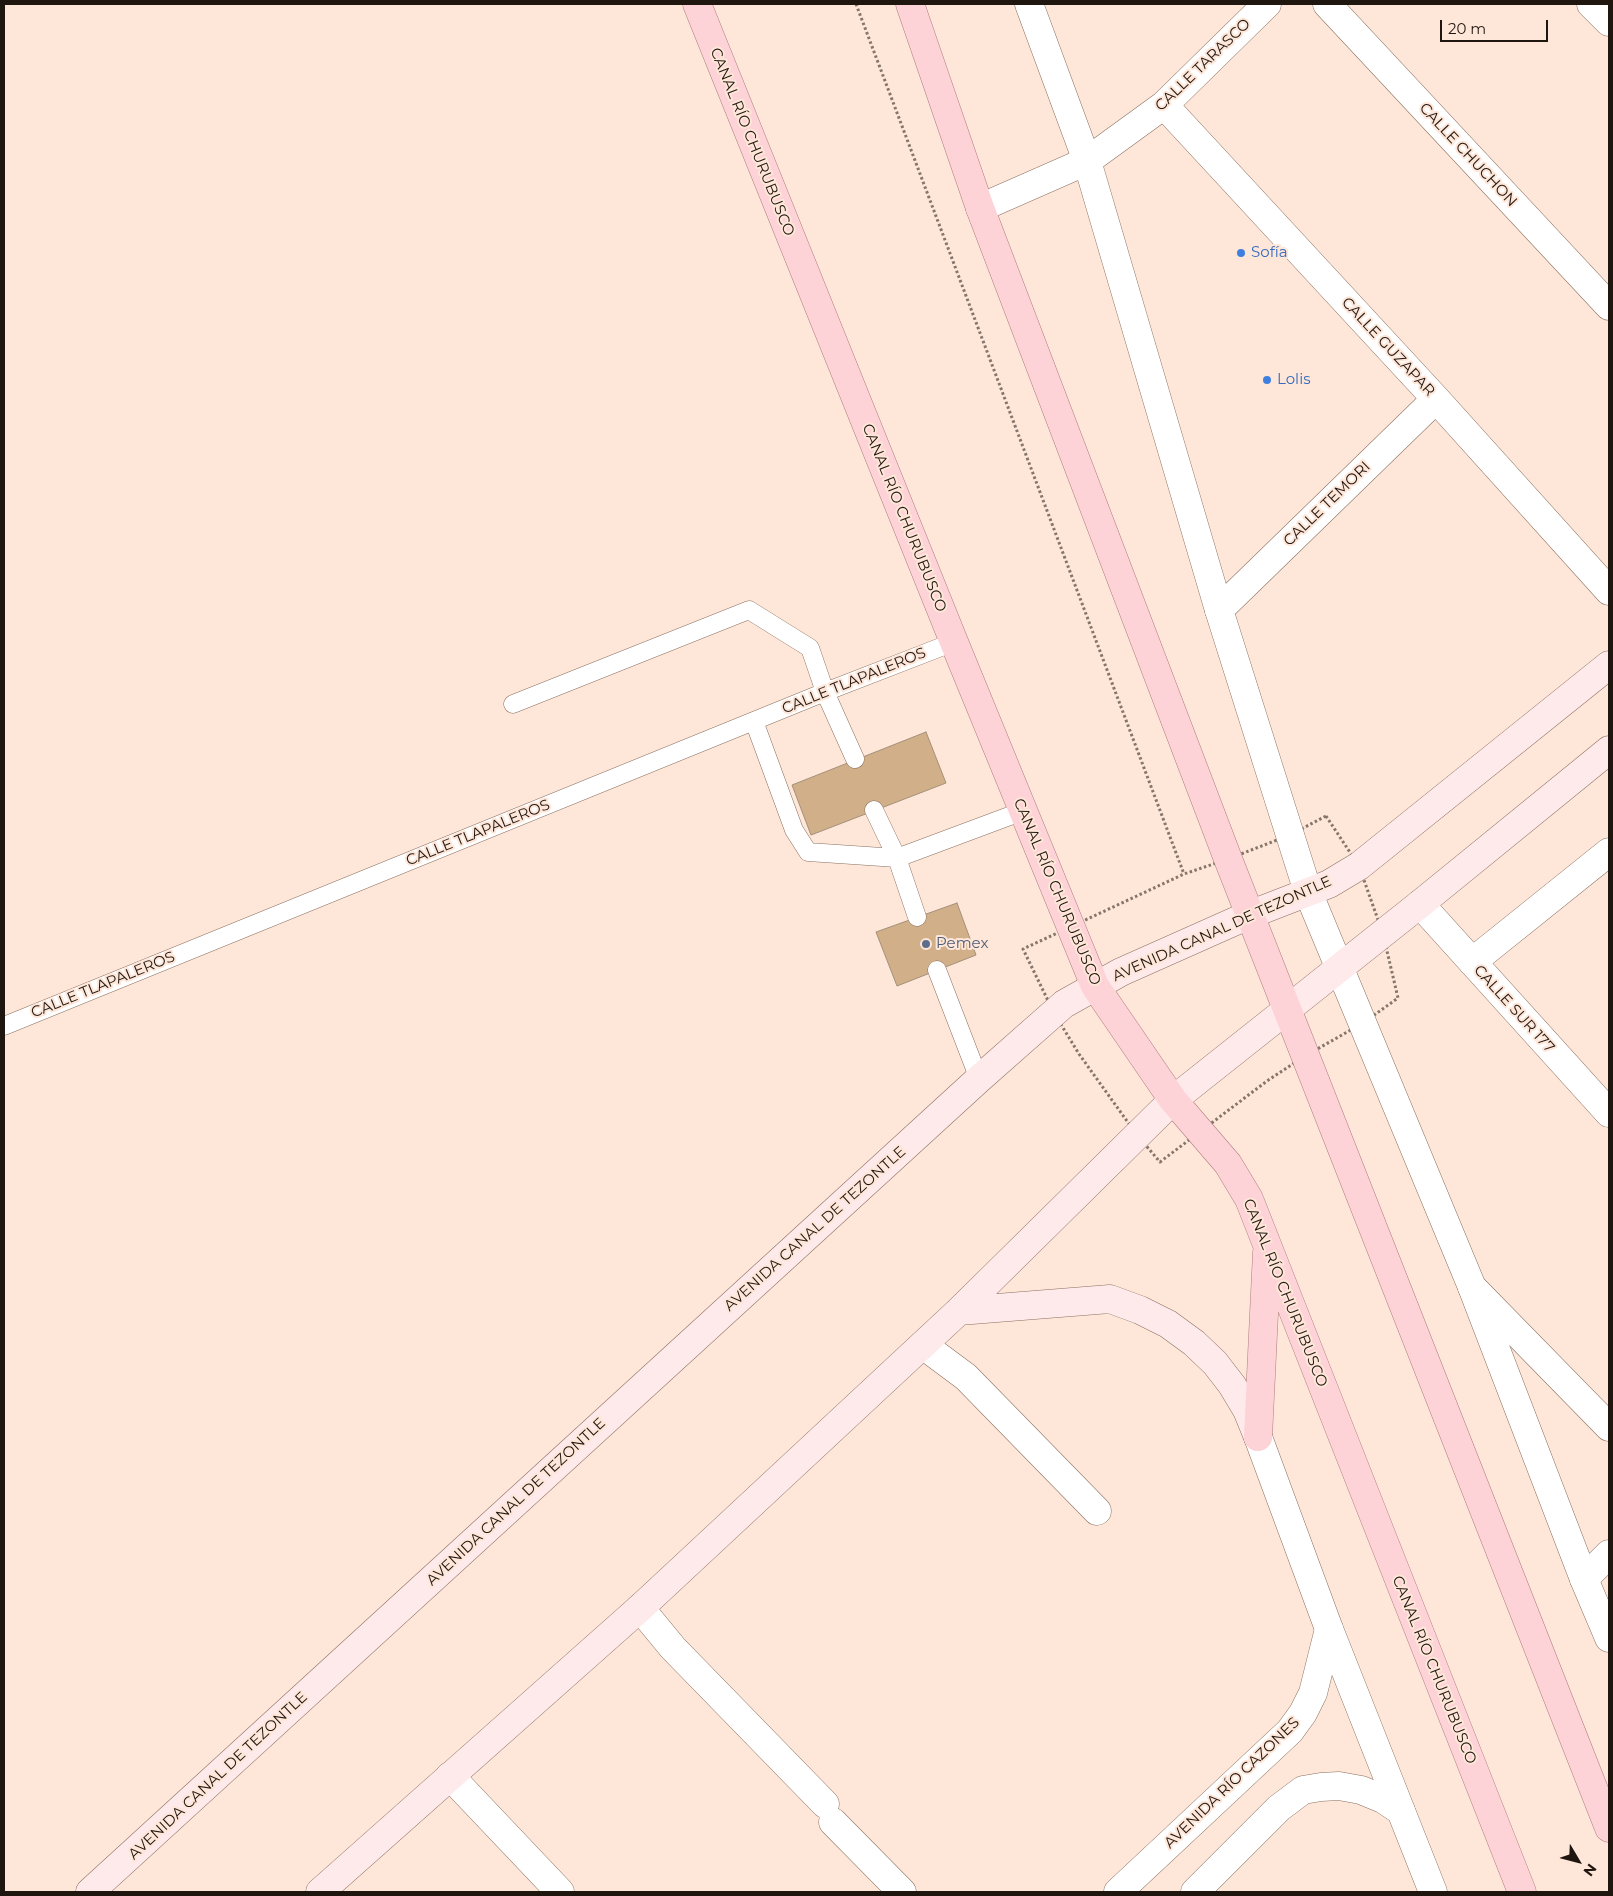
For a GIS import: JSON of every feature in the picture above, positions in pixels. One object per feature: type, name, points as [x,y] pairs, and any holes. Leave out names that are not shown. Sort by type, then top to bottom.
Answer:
[{"type":"main road","name":"CANAL RÍO CHURUBUSCO","points":[[696,4],[1095,986],[1173,1100],[1228,1164],[1249,1199],[1522,1892]]},
{"type":"main road","points":[[910,4],[980,208],[1249,915],[1609,1828]]},
{"type":"main road","name":"AVENIDA CANAL DE TEZONTLE","points":[[90,1892],[979,1079],[1064,1004],[1121,972],[1249,915],[1329,884],[1359,866],[1609,665]]},
{"type":"main road","points":[[320,1892],[640,1608],[959,1311],[1173,1100],[1383,934],[1609,750]]},
{"type":"main road","points":[[1258,1437],[1267,1241]]},
{"type":"main road","points":[[959,1311],[1110,1299],[1140,1310],[1168,1324],[1194,1343],[1215,1363],[1232,1385],[1247,1410],[1258,1437]]},
{"type":"street","points":[[1029,4],[1087,161],[1219,610],[1308,892],[1472,1288],[1584,1579],[1609,1638]]},
{"type":"street","name":"CALLE TARASCO","points":[[980,208],[1087,161],[1164,105],[1267,4]]},
{"type":"street","name":"CALLE CHUCHON","points":[[1326,4],[1609,306]]},
{"type":"street","points":[[1591,4],[1609,22]]},
{"type":"street","name":"CALLE GUZAPAR","points":[[1164,105],[1436,398],[1609,591]]},
{"type":"street","name":"CALLE TEMORI","points":[[1219,610],[1436,398]]},
{"type":"street","points":[[1472,962],[1609,852]]},
{"type":"street","name":"CALLE SUR 177","points":[[1420,904],[1609,1113]]},
{"type":"street","points":[[1472,1288],[1609,1427]]},
{"type":"street","points":[[923,1345],[966,1377],[1098,1511]]},
{"type":"street","points":[[1258,1437],[1329,1629],[1433,1892]]},
{"type":"street","points":[[1584,1579],[1609,1554]]},
{"type":"street","points":[[640,1608],[673,1648],[902,1892]]},
{"type":"street","name":"AVENIDA RÍO CAZONES","points":[[1118,1892],[1290,1731],[1303,1713],[1313,1693],[1329,1629]]},
{"type":"street","points":[[450,1776],[560,1892]]},
{"type":"street","points":[[1195,1892],[1279,1808],[1303,1790],[1339,1786],[1362,1790],[1383,1799],[1401,1811]]},
{"type":"lane","points":[[513,704],[749,610],[810,648],[825,692],[855,760]]},
{"type":"lane","name":"CALLE TLAPALEROS","points":[[4,1026],[825,692],[954,642]]},
{"type":"lane","points":[[754,721],[794,830],[808,852],[897,858],[1023,811]]},
{"type":"lane","points":[[874,810],[897,858],[917,917]]},
{"type":"lane","points":[[937,970],[979,1079]]},
{"type":"path","points":[[856,4],[1184,874]]},
{"type":"path","points":[[1326,816],[1359,866],[1383,934],[1398,998],[1363,1023],[1305,1056],[1267,1081],[1160,1162],[1137,1135],[1079,1054],[1054,1013],[1023,949],[1184,874],[1290,835],[1326,816]]},
{"type":"building","points":[[926,732],[946,783],[811,835],[792,785]]},
{"type":"building","name":"Pemex","points":[[957,903],[976,955],[897,986],[876,932]]},
{"type":"place","name":"Sofía","points":[[1241,253]]},
{"type":"place","name":"Lolis","points":[[1267,380]]},
{"type":"place","name":"Pemex","points":[[926,944]]}]
